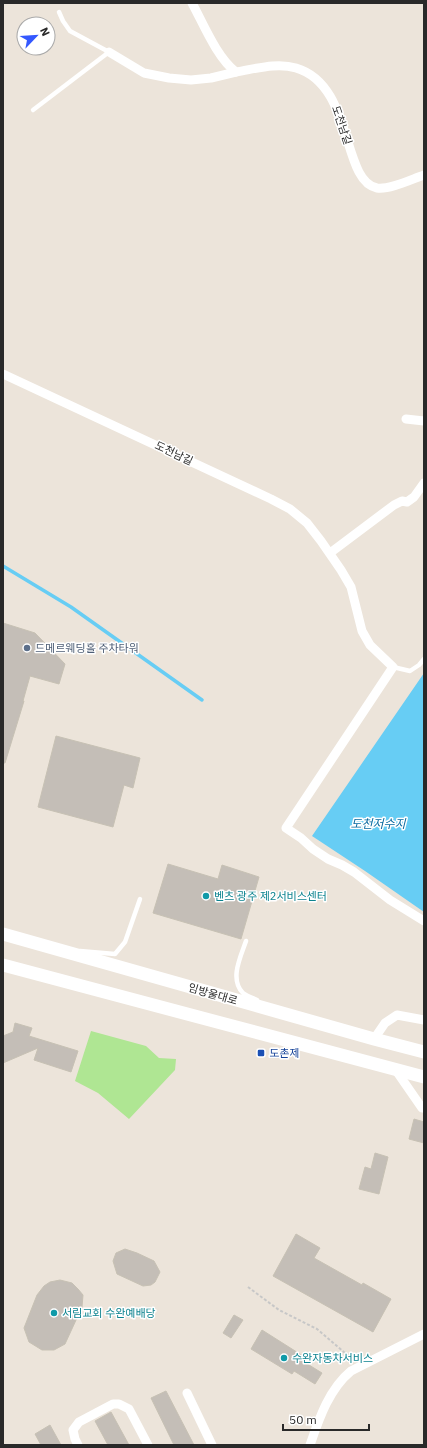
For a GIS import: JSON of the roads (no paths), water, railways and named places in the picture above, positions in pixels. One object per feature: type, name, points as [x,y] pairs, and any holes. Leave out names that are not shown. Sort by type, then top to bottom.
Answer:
[{"type":"main road","name":"임방울대로","points":[[3,934],[424,1052]]},
{"type":"main road","points":[[3,965],[424,1077]]},
{"type":"street","points":[[192,3],[220,54],[228,66],[236,72]]},
{"type":"street","points":[[109,52],[144,73],[169,78],[191,80],[211,78],[236,72]]},
{"type":"street","name":"도천남길","points":[[236,72],[282,65],[296,68],[319,80],[333,100],[341,118],[353,159],[360,173],[370,185],[378,188],[391,187],[424,175]]},
{"type":"street","name":"도천남길","points":[[3,374],[203,466],[284,506],[307,523],[330,553],[351,587],[362,631],[370,645],[393,667]]},
{"type":"street","points":[[406,420],[424,421]]},
{"type":"street","points":[[330,553],[394,505],[402,501],[407,502],[414,497],[424,482]]},
{"type":"street","points":[[393,667],[286,828],[301,838],[313,849],[328,859],[354,872],[390,900],[424,921]]},
{"type":"street","points":[[374,1039],[385,1022],[397,1015],[424,1020]]},
{"type":"street","points":[[395,1069],[422,1108],[424,1108]]},
{"type":"street","points":[[310,1445],[332,1394],[342,1379],[360,1366],[424,1334]]},
{"type":"street","points":[[187,1393],[212,1445]]},
{"type":"street","points":[[78,1445],[73,1430],[79,1422],[113,1404],[119,1404],[129,1410],[148,1445]]},
{"type":"lane","points":[[33,110],[109,52],[70,31],[59,12]]},
{"type":"lane","points":[[393,667],[410,671],[419,665],[424,659]]},
{"type":"lane","points":[[63,951],[87,950],[106,954],[115,954],[125,942],[140,899]]},
{"type":"lane","points":[[246,941],[236,972],[237,984],[243,993],[282,1013]]},
{"type":"water","name":"도천저수지","points":[[424,673],[424,912],[312,836]]},
{"type":"waterway","points":[[3,566],[71,607],[202,700]]},
{"type":"place","name":"드메르웨딩홀 주차타워","points":[[27,648]]},
{"type":"place","name":"벤츠 광주 제2서비스센터","points":[[206,896]]},
{"type":"place","name":"도촌제","points":[[261,1053]]},
{"type":"place","name":"서림교회 수완예배당","points":[[54,1313]]},
{"type":"place","name":"수완자동차서비스","points":[[284,1358]]}]
